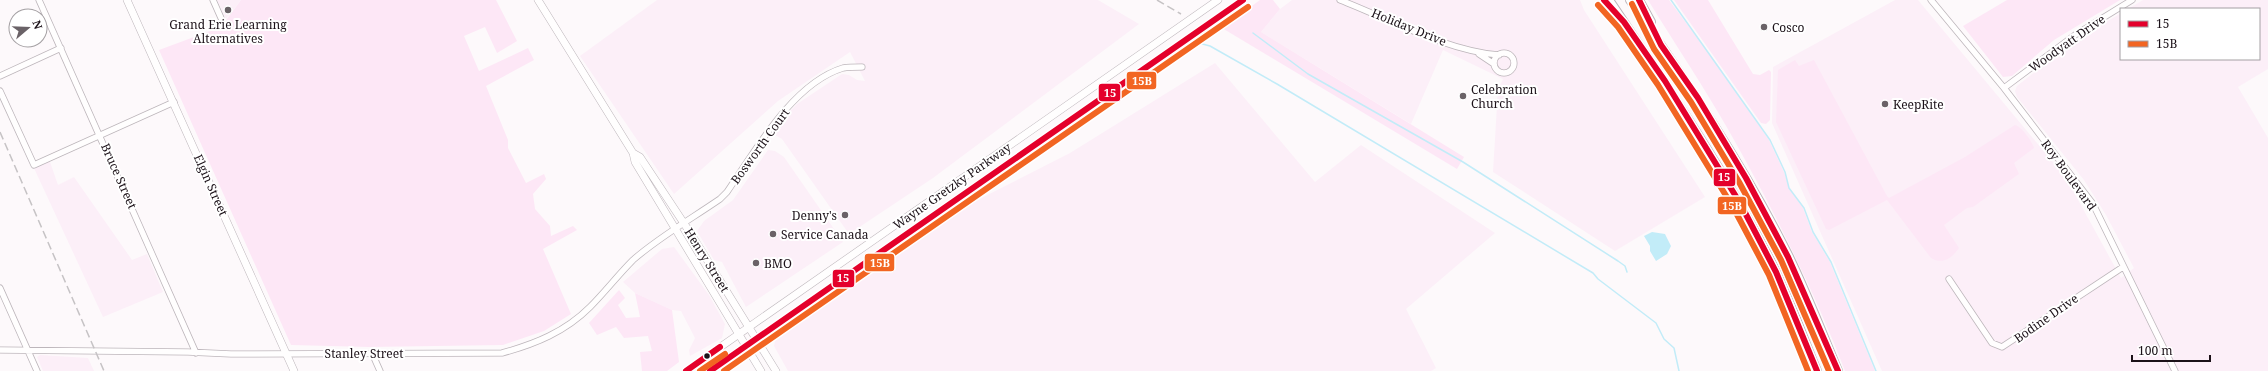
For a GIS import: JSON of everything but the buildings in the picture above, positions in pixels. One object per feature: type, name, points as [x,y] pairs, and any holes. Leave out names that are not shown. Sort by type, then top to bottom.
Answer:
[{"type":"highway","points":[[1604,0],[1624,22]]},
{"type":"highway","points":[[1609,0],[1665,81],[1740,204],[1776,272],[1817,371]]},
{"type":"highway","points":[[1630,0],[1698,98],[1750,185],[1788,257],[1838,371]]},
{"type":"highway","points":[[1639,0],[1661,45]]},
{"type":"main road","name":"Elgin Street","points":[[127,0],[294,371]]},
{"type":"main road","name":"Henry Street","points":[[538,0],[633,153],[634,160],[761,371]]},
{"type":"main road","name":"Wayne Gretzky Parkway","points":[[686,371],[738,334],[807,289],[1218,0]]},
{"type":"main road","name":"Wayne Gretzky Parkway","points":[[710,371],[1243,0]]},
{"type":"main road","name":"Henry Street","points":[[633,153],[640,157],[684,224],[776,371]]},
{"type":"street","name":"Bruce Street","points":[[39,0],[196,353]]},
{"type":"street","points":[[213,0],[221,18]]},
{"type":"street","name":"Holiday Drive","points":[[1340,0],[1454,46],[1478,53],[1499,54]]},
{"type":"street","name":"Roy Boulevard","points":[[1931,0],[2004,88],[2093,204],[2175,371]]},
{"type":"street","name":"Woodyatt Drive","points":[[2004,88],[2074,36],[2132,0]]},
{"type":"street","points":[[0,76],[61,48]]},
{"type":"street","name":"Holiday Drive","points":[[1478,53],[1494,64]]},
{"type":"street","points":[[1507,53],[1511,55],[1514,62],[1512,68],[1503,73],[1496,69],[1494,64],[1499,54],[1507,53]]},
{"type":"street","name":"Bosworth Court","points":[[684,224],[727,192],[769,130],[783,112],[803,93],[826,76],[844,68],[862,67]]},
{"type":"street","points":[[0,91],[34,165],[174,102]]},
{"type":"street","name":"Stanley Street","points":[[0,350],[286,354],[502,353],[526,346],[566,327],[589,308],[634,260],[675,229],[684,224]]},
{"type":"street","name":"Bodine Drive","points":[[1949,279],[1992,343],[2002,347],[2123,267]]},
{"type":"street","points":[[0,288],[37,371]]},
{"type":"street","points":[[372,353],[380,371]]},
{"type":"shaded area","name":"Grand Erie Learning Alternatives","points":[[217,0],[241,0],[226,19]]},
{"type":"shaded area","points":[[241,0],[496,0],[517,41],[497,53],[485,27],[464,36],[479,71],[528,48],[534,60],[486,86],[508,140],[508,148],[526,183],[544,174],[546,179],[533,194],[535,209],[550,226],[551,236],[573,226],[577,230],[543,249],[571,314],[544,331],[503,345],[369,347],[291,345],[159,50],[221,27]]},
{"type":"shaded area","points":[[657,0],[1098,0],[1139,24],[933,178],[849,234],[782,139],[775,135],[777,125],[797,104],[842,74],[849,75],[857,80],[865,81],[850,52],[778,101],[674,194],[580,56]]},
{"type":"shaded area","points":[[1260,0],[1273,0],[1280,9],[1261,32],[1464,157],[1457,169],[1222,28]]},
{"type":"shaded area","points":[[1292,0],[1580,0],[1584,10],[1705,197],[1615,251],[1493,172],[1498,89],[1503,79],[1443,50],[1411,124],[1261,32],[1280,9]]},
{"type":"shaded area","points":[[1648,0],[1669,0],[1717,64],[1769,140],[1784,172],[1789,188],[1803,208],[1812,232],[1830,262],[1875,371],[1845,371],[1820,309],[1792,249],[1761,190],[1700,82]]},
{"type":"shaded area","points":[[1674,0],[1708,0],[1753,74],[1760,75],[1769,70],[1771,72],[1770,120],[1766,124],[1761,123]]},
{"type":"shaded area","points":[[1895,0],[1918,0],[2066,178],[2121,278],[2134,268],[2106,215],[2084,180],[2017,97],[2015,91],[2017,86],[2069,45],[2120,14],[2120,60],[2260,60],[2260,8],[2130,8],[2143,0],[2268,0],[2268,69],[2238,87],[2268,138],[2268,371],[1882,371],[1772,123],[1773,67]]},
{"type":"shaded area","points":[[2007,0],[2120,0],[2054,40],[2012,76],[2003,77],[1963,26]]},
{"type":"shaded area","points":[[1795,60],[1799,66],[1814,60],[1889,198],[1965,157],[2015,125],[2021,128],[2034,148],[2014,163],[2019,174],[1973,207],[1967,208],[1944,225],[1959,248],[1953,255],[1943,261],[1931,258],[1887,200],[1829,230],[1826,229],[1776,122],[1778,70]]},
{"type":"shaded area","points":[[1215,63],[1315,182],[1361,145],[1495,233],[1406,309],[1436,368],[1431,371],[788,371],[774,346],[775,341],[962,208],[1070,153]]},
{"type":"shaded area","points":[[768,150],[775,151],[784,157],[843,242],[746,307],[722,262],[714,260],[697,231],[704,221],[733,200]]},
{"type":"shaded area","points":[[49,159],[58,185],[74,177],[132,260],[147,254],[163,292],[103,317],[33,166]]},
{"type":"shaded area","points":[[674,247],[709,295],[725,324],[722,338],[690,356],[689,350],[695,338],[681,311],[672,310],[635,293],[623,282],[662,249]]},
{"type":"shaded area","points":[[619,290],[625,298],[618,305],[626,318],[640,317],[635,293],[672,310],[679,362],[667,371],[642,371],[640,352],[652,351],[648,336],[624,338],[616,327],[597,335],[589,323]]},
{"type":"shaded area","points":[[40,355],[88,358],[94,371],[43,371],[37,357]]},
{"type":"water","points":[[1652,232],[1665,234],[1671,246],[1667,254],[1656,261],[1644,236]]},
{"type":"waterway","points":[[1671,0],[1770,140],[1785,172],[1789,188],[1804,208],[1813,232],[1831,262],[1876,371]]},
{"type":"waterway","points":[[1253,33],[1308,74],[1463,162],[1618,261],[1625,266],[1627,272]]},
{"type":"waterway","points":[[1195,42],[1210,46],[1277,84],[1593,273],[1598,279],[1656,323],[1664,339],[1674,348],[1679,371]]},
{"type":"railway","points":[[1157,0],[1181,14]]},
{"type":"railway","points":[[0,132],[104,371]]},
{"type":"transit line","name":"15","points":[[710,371],[1243,0]]},
{"type":"transit line","name":"15","points":[[1604,0],[1624,22],[1665,81],[1740,203],[1776,272],[1817,371]]},
{"type":"transit line","name":"15","points":[[1639,0],[1661,45],[1698,98],[1746,178],[1788,257],[1838,371]]},
{"type":"transit line","name":"15B","points":[[1632,4],[1654,49],[1691,102],[1739,182],[1781,260],[1829,371]]},
{"type":"transit line","name":"15B","points":[[1598,5],[1618,27],[1658,85],[1733,207],[1769,275],[1808,371]]},
{"type":"transit line","name":"15B","points":[[724,371],[1248,7]]},
{"type":"transit line","name":"15","points":[[686,371],[720,347]]},
{"type":"transit line","name":"15B","points":[[700,371],[725,354]]},
{"type":"place","name":"Grand Erie Learning Alternatives","points":[[228,10]]},
{"type":"place","name":"Cosco","points":[[1764,27]]},
{"type":"place","name":"Celebration Church","points":[[1463,96]]},
{"type":"place","name":"KeepRite","points":[[1885,104]]},
{"type":"place","name":"Denny's","points":[[845,215]]},
{"type":"place","name":"Service Canada","points":[[773,234]]},
{"type":"place","name":"BMO","points":[[756,263]]}]
